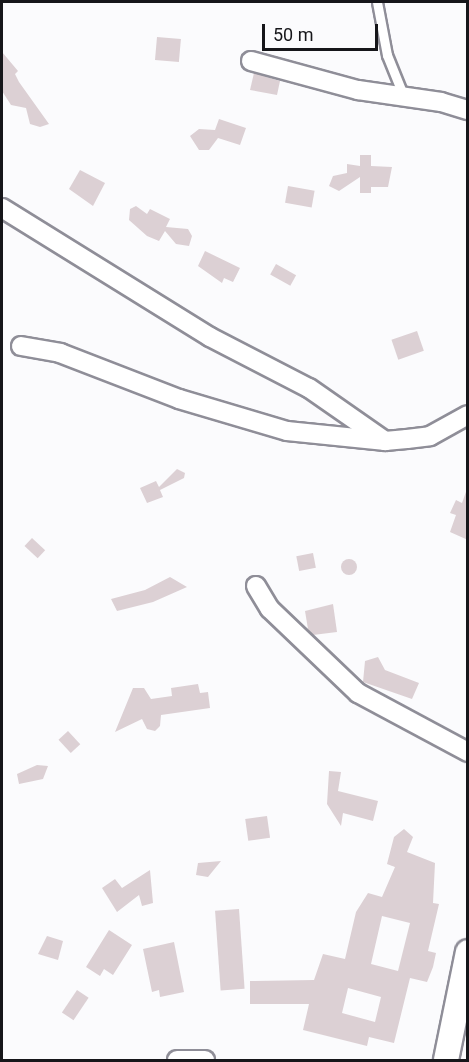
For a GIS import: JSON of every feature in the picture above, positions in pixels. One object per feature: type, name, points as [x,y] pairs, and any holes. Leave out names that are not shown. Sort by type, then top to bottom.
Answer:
[{"type":"street","points":[[251,61],[358,90],[468,110]]},
{"type":"street","points":[[2,208],[210,337],[309,388],[385,441]]},
{"type":"street","points":[[21,346],[60,353],[179,399],[287,431],[385,441],[430,436],[468,415]]},
{"type":"street","points":[[256,586],[270,609],[358,693],[468,752]]},
{"type":"street","points":[[446,1060],[466,963]]},
{"type":"street","points":[[177,1060],[205,1060]]},
{"type":"lane","points":[[377,2],[387,55],[404,97]]},
{"type":"building","points":[[157,37],[181,39],[179,62],[155,60]]},
{"type":"building","points":[[2,52],[18,71],[15,74],[19,82],[49,124],[40,127],[30,124],[26,108],[11,105],[2,91]]},
{"type":"building","points":[[254,73],[280,81],[277,95],[250,90]]},
{"type":"building","points":[[219,119],[246,128],[240,145],[218,138],[209,150],[199,150],[190,136],[199,129],[215,130]]},
{"type":"building","points":[[360,155],[371,155],[371,166],[392,167],[388,187],[371,187],[371,193],[360,193],[360,177],[339,191],[329,186],[333,176],[347,173],[347,164],[360,166]]},
{"type":"building","points":[[80,170],[105,183],[93,206],[69,189]]},
{"type":"building","points":[[288,186],[315,191],[312,207],[285,203]]},
{"type":"building","points":[[136,206],[147,214],[150,209],[170,219],[166,227],[188,229],[192,236],[189,246],[176,244],[165,231],[159,241],[147,236],[129,220],[130,209]]},
{"type":"building","points":[[205,251],[240,268],[233,282],[224,278],[222,283],[198,266]]},
{"type":"building","points":[[276,264],[296,275],[290,286],[270,274]]},
{"type":"building","points":[[417,331],[424,351],[398,360],[391,340]]},
{"type":"building","points":[[177,469],[185,473],[184,478],[160,490],[163,497],[147,503],[140,488],[156,481],[159,487]]},
{"type":"building","points":[[467,489],[468,540],[450,532],[456,515],[450,513],[456,500],[462,503]]},
{"type":"building","points":[[32,538],[45,550],[38,558],[24,546]]},
{"type":"building","points":[[313,553],[316,568],[299,571],[296,556]]},
{"type":"building","points":[[349,559],[357,567],[349,575],[341,567]]},
{"type":"building","points":[[170,577],[187,587],[153,602],[117,611],[111,599],[145,590]]},
{"type":"building","points":[[333,604],[337,632],[313,635],[308,629],[305,611]]},
{"type":"building","points":[[378,657],[385,670],[419,683],[412,699],[363,682],[365,661]]},
{"type":"building","points":[[198,684],[200,693],[208,692],[210,708],[161,715],[160,726],[155,731],[147,729],[142,719],[115,732],[133,688],[144,688],[151,699],[172,696],[171,688]]},
{"type":"building","points":[[68,731],[80,744],[71,753],[58,740]]},
{"type":"building","points":[[37,765],[48,766],[43,779],[19,784],[17,774]]},
{"type":"building","points":[[329,771],[341,772],[338,791],[378,801],[373,821],[343,813],[341,826],[327,804]]},
{"type":"building","points":[[267,816],[270,838],[248,841],[245,819]]},
{"type":"building","points":[[404,829],[413,837],[407,852],[435,863],[433,903],[439,904],[428,951],[436,953],[433,967],[427,982],[410,978],[394,1043],[369,1037],[367,1046],[303,1030],[309,1004],[250,1004],[250,981],[314,980],[323,954],[345,959],[356,912],[368,893],[382,897],[395,867],[387,864],[394,837]],"holes":[[[382,916],[410,923],[398,971],[371,964]],[[348,988],[381,997],[375,1022],[342,1013]]]},
{"type":"building","points":[[221,861],[208,877],[196,875],[198,863]]},
{"type":"building","points":[[150,870],[153,903],[142,906],[139,895],[117,912],[102,888],[115,879],[122,888]]},
{"type":"building","points":[[239,909],[245,989],[221,990],[215,911]]},
{"type":"building","points":[[109,930],[132,945],[113,975],[104,969],[100,976],[86,967]]},
{"type":"building","points":[[47,936],[63,941],[58,960],[38,954]]},
{"type":"building","points":[[174,942],[184,992],[160,997],[159,990],[152,992],[143,949]]},
{"type":"building","points":[[77,990],[89,998],[74,1020],[62,1012]]}]
